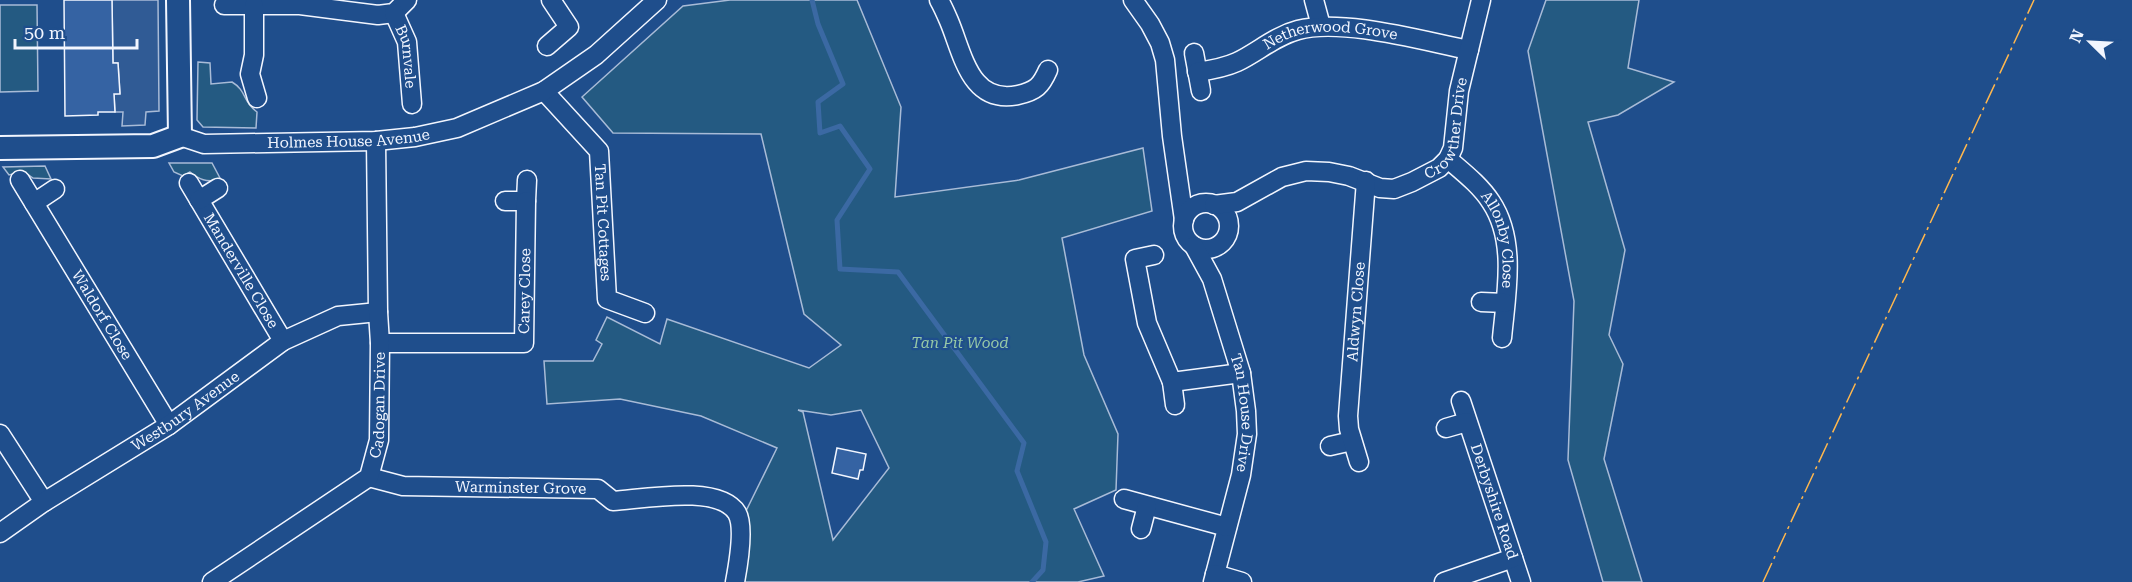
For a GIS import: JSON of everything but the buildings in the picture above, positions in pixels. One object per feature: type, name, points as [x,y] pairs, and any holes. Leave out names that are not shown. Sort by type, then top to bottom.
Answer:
[{"type":"main road","points":[[0,148],[153,146],[180,136],[178,0]]},
{"type":"street","points":[[547,46],[569,27],[550,0]]},
{"type":"street","points":[[939,0],[968,69],[977,83],[990,93],[1008,97],[1031,92],[1041,85],[1048,70]]},
{"type":"street","points":[[1133,0],[1150,24],[1165,60],[1184,235],[1194,246],[1213,248],[1225,237],[1249,195]]},
{"type":"street","points":[[1314,0],[1321,26]]},
{"type":"street","name":"Crowther Drive","points":[[1210,204],[1237,202],[1282,177],[1306,171],[1329,172],[1380,188],[1394,189],[1412,183],[1439,168],[1448,159],[1453,148],[1459,91],[1481,0]]},
{"type":"street","name":"Holmes House Avenue","points":[[180,136],[204,144],[376,141],[415,137],[457,128],[544,91],[596,55],[647,3]]},
{"type":"street","points":[[224,5],[318,6],[378,15],[400,6]]},
{"type":"street","points":[[254,6],[254,55],[241,75],[257,98]]},
{"type":"street","name":"Burnvale","points":[[400,6],[407,42],[400,72],[412,104]]},
{"type":"street","name":"Netherwood Grove","points":[[1197,72],[1222,68],[1239,61],[1277,37],[1321,26],[1354,29],[1469,50]]},
{"type":"street","points":[[1194,53],[1201,91]]},
{"type":"street","name":"Tan Pit Cottages","points":[[544,91],[599,151],[607,299],[645,312]]},
{"type":"street","name":"Cadogan Drive","points":[[218,580],[369,477],[379,440],[380,343],[376,141]]},
{"type":"street","name":"Allonby Close","points":[[1448,159],[1474,181],[1490,200],[1503,224],[1507,240],[1502,338]]},
{"type":"street","name":"Waldorf Close","points":[[20,180],[169,425]]},
{"type":"street","name":"Carey Close","points":[[380,343],[524,343],[527,180]]},
{"type":"street","points":[[1179,181],[1210,204],[1220,208],[1228,220],[1212,279]]},
{"type":"street","name":"Aldwyn Close","points":[[1359,462],[1352,441],[1348,417],[1366,182]]},
{"type":"street","name":"Manderville Close","points":[[189,183],[283,341]]},
{"type":"street","name":"Manderville Close","points":[[200,200],[218,188]]},
{"type":"street","points":[[34,203],[55,189]]},
{"type":"street","points":[[505,201],[526,201]]},
{"type":"street","points":[[1184,220],[1192,208],[1210,204]]},
{"type":"street","name":"Tan House Drive","points":[[1194,246],[1212,279],[1241,373],[1246,411],[1247,434],[1241,475],[1214,578]]},
{"type":"street","points":[[1154,255],[1135,259],[1147,323],[1172,381],[1175,405]]},
{"type":"street","points":[[1480,302],[1505,303]]},
{"type":"street","name":"Westbury Avenue","points":[[0,533],[44,502],[169,425],[283,341],[338,316],[378,312]]},
{"type":"street","points":[[1172,381],[1241,373]]},
{"type":"street","name":"Derbyshire Road","points":[[1461,401],[1521,582]]},
{"type":"street","points":[[1446,428],[1467,422]]},
{"type":"street","points":[[0,434],[44,502]]},
{"type":"street","points":[[1330,446],[1352,441]]},
{"type":"street","name":"Warminster Grove","points":[[369,477],[403,486],[598,489],[613,501],[698,495],[722,500],[738,514],[741,540],[735,582]]},
{"type":"street","points":[[1124,499],[1227,527]]},
{"type":"street","points":[[1141,529],[1147,506]]},
{"type":"street","points":[[1444,582],[1512,558]]},
{"type":"street","points":[[1214,578],[1242,582]]},
{"type":"green space","name":"Tan Pit Wood","points":[[730,0],[857,0],[901,107],[895,197],[1019,180],[1143,148],[1152,211],[1062,238],[1084,355],[1118,434],[1116,490],[1074,509],[1104,576],[1078,582],[742,582],[744,515],[777,448],[701,416],[620,399],[547,404],[544,361],[593,361],[602,344],[596,340],[607,317],[660,344],[667,319],[809,368],[841,345],[804,314],[761,134],[613,133],[582,97],[683,6]],"holes":[[[798,410],[831,415],[861,410],[889,468],[833,540],[803,412]]]},
{"type":"green space","points":[[1546,0],[1639,0],[1628,68],[1674,82],[1618,115],[1588,122],[1625,250],[1609,335],[1623,364],[1604,459],[1642,582],[1603,582],[1568,460],[1574,301],[1528,51]]},
{"type":"green space","points":[[0,5],[37,5],[38,91],[0,92]]},
{"type":"green space","points":[[198,62],[210,63],[211,84],[232,82],[237,85],[257,112],[256,128],[203,127],[197,120]]},
{"type":"green space","points":[[169,163],[212,163],[220,178],[218,180],[200,179],[190,172],[183,176],[174,172]]},
{"type":"green space","points":[[45,166],[51,179],[33,178],[23,171],[9,175],[3,167]]},
{"type":"shaded area","points":[[112,0],[158,0],[159,111],[146,112],[145,125],[122,126],[123,112],[115,112],[114,94],[120,93],[118,63],[113,63]]},
{"type":"waterway","points":[[812,0],[818,24],[843,84],[818,102],[820,133],[840,126],[870,169],[837,220],[840,269],[898,272],[1024,443],[1017,471],[1046,542],[1043,570],[1032,582]]},
{"type":"power","points":[[1763,582],[2034,0]]}]
